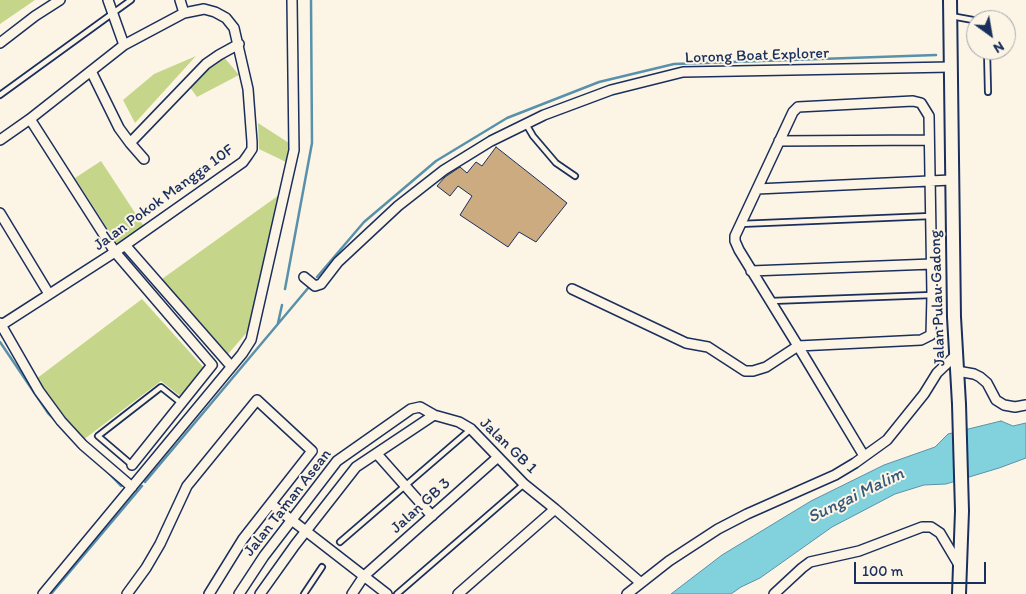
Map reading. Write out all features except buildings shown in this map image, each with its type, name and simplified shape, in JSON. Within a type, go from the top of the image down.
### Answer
[{"type":"main road","name":"Jalan Pulau Gadong","points":[[950,0],[951,180],[962,511],[958,594]]},
{"type":"street","points":[[0,44],[35,16],[60,0]]},
{"type":"street","points":[[108,0],[124,45]]},
{"type":"street","points":[[0,140],[30,119],[124,45],[184,13],[180,0]]},
{"type":"street","points":[[43,594],[242,354],[251,340],[294,150],[292,0]]},
{"type":"street","name":"Jalan Pokok Mangga 10F","points":[[0,324],[115,252],[243,162],[248,156],[252,148],[252,142],[248,89],[234,28],[226,18],[215,12],[204,9],[184,13]]},
{"type":"street","points":[[130,143],[206,64],[239,44]]},
{"type":"street","name":"Lorong Boat Explorer","points":[[304,277],[315,286],[321,284],[338,262],[398,206],[444,170],[491,141],[544,115],[611,90],[684,72],[951,67]]},
{"type":"street","points":[[91,71],[119,128],[144,159]]},
{"type":"street","points":[[572,289],[686,343],[708,347],[745,371],[754,371],[766,367],[798,346],[921,340],[931,335],[932,264],[929,116],[921,104],[913,101],[798,107],[792,112],[740,224],[735,241],[769,301],[798,346],[864,456]]},
{"type":"street","points":[[30,119],[115,252],[212,365],[132,464]]},
{"type":"street","points":[[779,141],[929,140]]},
{"type":"street","points":[[757,189],[951,180]]},
{"type":"street","points":[[0,213],[49,294]]},
{"type":"street","points":[[125,245],[231,366]]},
{"type":"street","points":[[751,270],[932,264]]},
{"type":"street","points":[[0,324],[39,391],[61,420],[83,445],[132,487]]},
{"type":"street","points":[[627,594],[669,561],[718,529],[747,514],[836,475],[887,440],[924,394],[937,373],[956,355]]},
{"type":"street","points":[[957,372],[974,374],[980,377],[987,383],[996,400],[1004,405],[1015,407],[1026,405]]},
{"type":"street","points":[[127,594],[146,568],[160,544],[187,486],[257,400],[312,450],[243,539],[209,594]]},
{"type":"street","name":"Jalan Taman Asean","points":[[239,594],[264,556],[337,461],[411,409],[420,407],[434,415],[356,467],[260,594]]},
{"type":"street","name":"Jalan GB 1","points":[[434,415],[459,422],[471,429],[524,484],[641,583]]},
{"type":"street","points":[[377,454],[432,516]]},
{"type":"street","name":"Jalan GB 3","points":[[352,594],[364,576],[498,457]]},
{"type":"street","points":[[271,504],[387,594]]},
{"type":"street","points":[[458,594],[555,509]]},
{"type":"street","points":[[774,594],[810,562],[859,551],[922,526],[931,527],[940,533],[960,565]]},
{"type":"lane","points":[[0,95],[131,0]]},
{"type":"lane","points":[[950,16],[966,19]]},
{"type":"lane","points":[[987,60],[988,92]]},
{"type":"lane","points":[[526,124],[556,163],[575,176]]},
{"type":"lane","points":[[740,224],[931,216]]},
{"type":"lane","points":[[769,301],[932,295]]},
{"type":"lane","points":[[132,464],[98,436],[162,387],[181,403]]},
{"type":"lane","points":[[340,542],[471,429]]},
{"type":"lane","points":[[397,594],[524,484]]},
{"type":"lane","points":[[304,594],[322,567]]},
{"type":"green space","points":[[0,0],[35,0],[0,24]]},
{"type":"green space","points":[[196,56],[135,123],[123,100],[154,74]]},
{"type":"green space","points":[[223,56],[239,75],[197,97],[189,86],[205,66]]},
{"type":"green space","points":[[258,123],[289,143],[286,162],[259,149]]},
{"type":"green space","points":[[101,161],[145,228],[118,245],[75,178]]},
{"type":"green space","points":[[279,195],[249,330],[228,354],[162,279]]},
{"type":"green space","points":[[142,299],[204,368],[180,396],[161,381],[83,440],[36,379]]},
{"type":"water","name":"Sungai Malim","points":[[1001,421],[1013,426],[1026,423],[1026,458],[946,484],[924,485],[895,494],[832,527],[760,578],[731,594],[671,594],[722,555],[811,501],[884,465],[935,447],[948,434]]},
{"type":"waterway","points":[[285,289],[312,143],[311,0]]},
{"type":"waterway","points":[[317,277],[364,222],[436,161],[507,118],[599,82],[674,64],[936,55]]},
{"type":"waterway","points":[[145,482],[309,287]]},
{"type":"waterway","points":[[278,323],[282,305]]},
{"type":"waterway","points":[[0,342],[48,413],[58,423]]},
{"type":"waterway","points":[[103,467],[121,486]]},
{"type":"waterway","points":[[51,594],[142,486]]}]
